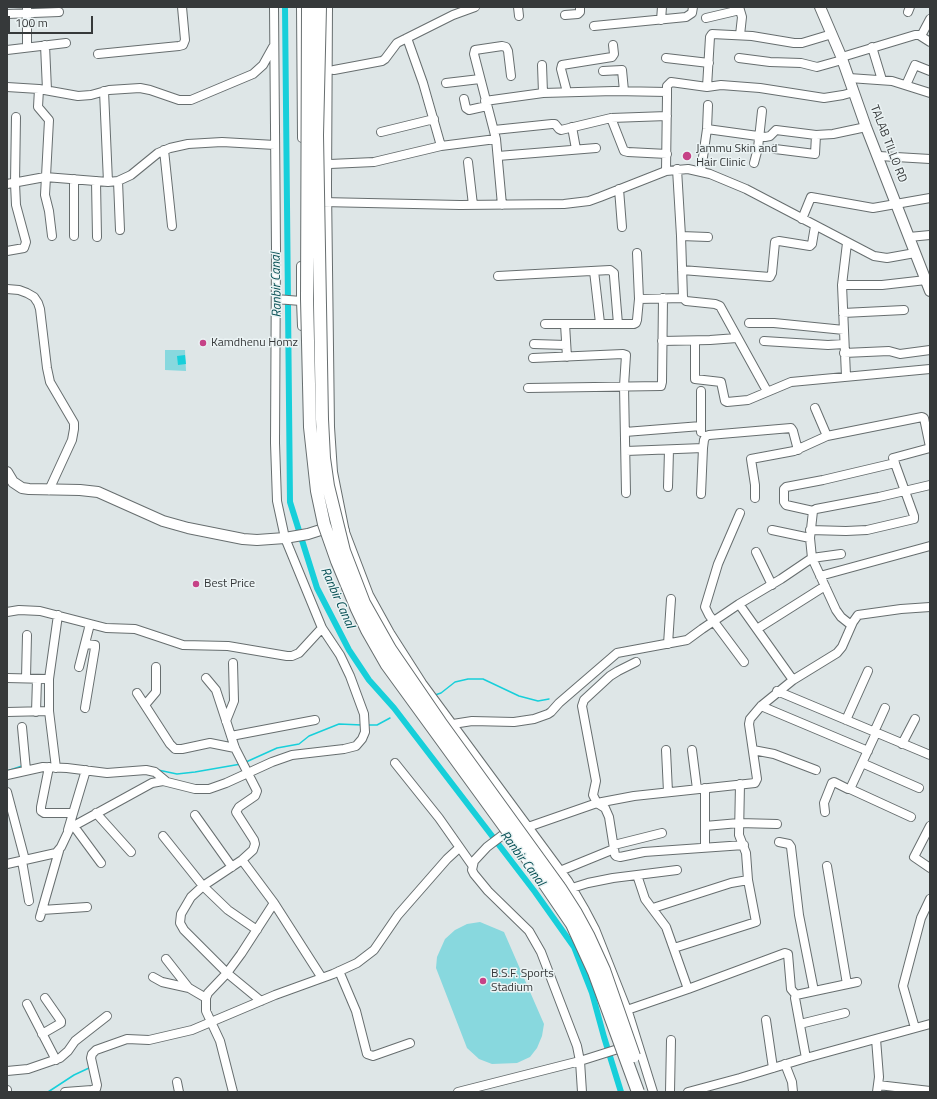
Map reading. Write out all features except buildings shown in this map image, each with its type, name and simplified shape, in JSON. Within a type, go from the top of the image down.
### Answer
[{"type":"highway","points":[[308,7],[307,298],[310,427],[315,477],[324,524],[337,561],[357,609],[387,665],[523,852],[572,924],[594,972],[638,1092]]},
{"type":"highway","points":[[320,7],[317,135],[322,419],[324,458],[328,486],[344,551],[364,603],[390,649],[440,722],[556,882],[588,935],[611,989],[646,1092]]},
{"type":"main road","name":"TALAB TILLO RD","points":[[820,7],[842,58],[866,127],[897,203],[930,291]]},
{"type":"main road","points":[[7,472],[13,482],[22,488],[98,492],[153,517],[188,528],[244,539],[257,540],[288,537],[308,534],[333,526],[338,526],[345,532]]},
{"type":"street","points":[[98,54],[183,45],[185,40],[182,7]]},
{"type":"street","points":[[70,828],[145,786],[156,782],[167,782],[196,789],[209,789],[248,771],[292,755],[350,748],[359,743],[365,732],[366,722],[364,714],[347,669],[340,655],[322,628],[288,537],[277,501],[275,472],[278,299],[276,249],[274,7]]},
{"type":"street","points":[[300,7],[302,202],[299,301],[304,419],[312,489],[321,530],[350,604],[379,658],[503,838],[554,902],[578,944],[633,1092]]},
{"type":"street","points":[[328,7],[327,202],[330,427],[333,472],[345,532],[369,595],[390,633],[422,683],[572,888],[595,929],[627,1010],[653,1092]]},
{"type":"street","points":[[334,70],[382,61],[397,43],[452,15],[475,7]]},
{"type":"street","points":[[518,7],[519,16]]},
{"type":"street","points":[[565,15],[578,14],[580,12],[580,7]]},
{"type":"street","points":[[661,20],[662,7]]},
{"type":"street","points":[[594,26],[688,16],[692,13],[693,7]]},
{"type":"street","points":[[706,18],[740,9],[742,20],[740,35]]},
{"type":"street","points":[[27,10],[27,47]]},
{"type":"street","points":[[7,14],[27,10],[59,12]]},
{"type":"street","points":[[920,36],[930,19]]},
{"type":"street","points":[[707,87],[710,37],[712,34],[752,36],[794,43],[832,34]]},
{"type":"street","points":[[739,58],[770,62],[801,63],[817,67],[872,47],[915,35],[920,36],[930,42]]},
{"type":"street","points":[[407,38],[423,83],[441,146]]},
{"type":"street","points":[[7,50],[66,43]]},
{"type":"street","points":[[45,45],[43,90],[38,107],[49,120],[45,195],[49,211],[52,236]]},
{"type":"street","points":[[567,92],[561,69],[562,65],[612,57],[614,54],[613,45]]},
{"type":"street","points":[[502,205],[496,139],[474,54],[475,50],[502,46],[506,47],[508,51],[511,76]]},
{"type":"street","points":[[7,87],[43,90],[78,96],[104,91],[140,88],[179,100],[191,100],[253,74],[263,65],[274,47]]},
{"type":"street","points":[[872,47],[882,80]]},
{"type":"street","points":[[666,58],[709,63]]},
{"type":"street","points":[[542,65],[543,93]]},
{"type":"street","points":[[906,85],[915,65],[930,71]]},
{"type":"street","points":[[602,71],[622,70],[624,91]]},
{"type":"street","points":[[849,78],[882,80],[906,85],[930,93]]},
{"type":"street","points":[[446,83],[480,79]]},
{"type":"street","points":[[666,171],[667,86],[671,82],[707,87],[721,85],[760,88],[828,98],[854,92]]},
{"type":"street","points":[[104,91],[108,182]]},
{"type":"street","points":[[464,99],[466,108],[469,110],[486,104],[543,93],[624,91],[667,92]]},
{"type":"street","points":[[701,171],[707,129],[708,105]]},
{"type":"street","points":[[754,163],[760,137],[762,111]]},
{"type":"street","points":[[494,130],[552,124],[555,124],[560,130],[611,118],[667,116]]},
{"type":"street","points":[[7,251],[24,248],[26,242],[11,184],[16,117]]},
{"type":"street","points":[[611,118],[624,151],[667,154]]},
{"type":"street","points":[[381,132],[434,119]]},
{"type":"street","points":[[572,127],[576,149]]},
{"type":"street","points":[[707,129],[768,137],[776,130],[816,135],[841,133],[866,127]]},
{"type":"street","points":[[775,149],[815,154],[816,135]]},
{"type":"street","points":[[330,164],[374,162],[441,146],[496,139]]},
{"type":"street","points":[[11,184],[46,177],[108,182],[118,181],[131,175],[158,153],[188,144],[216,143],[275,145]]},
{"type":"street","points":[[498,156],[596,148]]},
{"type":"street","points":[[164,150],[172,226]]},
{"type":"street","points":[[878,156],[930,159]]},
{"type":"street","points":[[468,162],[473,205]]},
{"type":"street","points":[[302,202],[473,205],[575,203],[588,201],[666,171],[677,169],[701,171],[746,189],[874,256],[894,257],[915,253]]},
{"type":"street","points":[[677,169],[683,298]]},
{"type":"street","points":[[74,179],[74,236]]},
{"type":"street","points":[[96,181],[97,237]]},
{"type":"street","points":[[118,181],[120,230]]},
{"type":"street","points":[[619,189],[622,226]]},
{"type":"street","points":[[802,219],[811,197],[873,208],[930,198]]},
{"type":"street","points":[[682,270],[770,277],[772,274],[775,242],[778,241],[810,246],[812,244],[815,226]]},
{"type":"street","points":[[909,238],[930,235]]},
{"type":"street","points":[[681,236],[708,237]]},
{"type":"street","points":[[846,376],[842,285],[847,243]]},
{"type":"street","points":[[545,324],[636,323],[639,299],[637,253]]},
{"type":"street","points":[[498,276],[610,270],[614,273],[618,324]]},
{"type":"street","points":[[594,271],[600,324]]},
{"type":"street","points":[[842,285],[882,285],[926,280]]},
{"type":"street","points":[[7,289],[19,290],[27,293],[34,297],[38,303],[50,382],[52,388],[74,424],[74,434],[72,440],[49,490]]},
{"type":"street","points":[[528,388],[658,386],[662,384],[663,298]]},
{"type":"street","points":[[639,299],[683,298],[686,301],[718,304],[767,391]]},
{"type":"street","points":[[278,299],[299,301]]},
{"type":"street","points":[[843,313],[904,310]]},
{"type":"street","points":[[749,323],[774,323],[844,330]]},
{"type":"street","points":[[566,324],[566,357]]},
{"type":"street","points":[[662,342],[737,338]]},
{"type":"street","points":[[695,341],[696,379],[721,382],[726,402],[744,401],[791,382],[930,369]]},
{"type":"street","points":[[764,341],[828,345],[844,344]]},
{"type":"street","points":[[534,344],[566,345]]},
{"type":"street","points":[[844,353],[889,351],[900,354],[930,350]]},
{"type":"street","points":[[533,358],[625,354],[624,386],[626,493]]},
{"type":"street","points":[[701,391],[701,426],[704,438],[701,494]]},
{"type":"street","points":[[815,408],[827,436]]},
{"type":"street","points":[[755,498],[755,485],[751,459],[798,450],[827,436],[922,417],[924,418],[930,448],[893,458],[914,516],[912,520],[867,530],[810,534],[772,530]]},
{"type":"street","points":[[625,432],[701,426]]},
{"type":"street","points":[[704,438],[709,435],[791,428],[798,450]]},
{"type":"street","points":[[626,452],[703,448]]},
{"type":"street","points":[[668,487],[669,450]]},
{"type":"street","points":[[895,463],[785,488],[783,492],[784,502],[786,505],[813,511],[816,509],[879,497],[930,485]]},
{"type":"street","points":[[813,511],[810,534],[812,558],[840,615],[847,622]]},
{"type":"street","points":[[740,512],[718,564],[706,602],[706,610],[744,662]]},
{"type":"street","points":[[820,576],[930,546]]},
{"type":"street","points":[[756,552],[772,585]]},
{"type":"street","points":[[453,724],[472,721],[514,722],[534,719],[548,714],[614,655],[621,652],[687,640],[739,604],[772,585],[812,558],[841,554]]},
{"type":"street","points":[[757,629],[825,586]]},
{"type":"street","points":[[668,644],[672,599]]},
{"type":"street","points":[[739,604],[790,676]]},
{"type":"street","points":[[528,827],[597,803],[634,796],[755,783],[757,781],[749,722],[753,714],[790,676],[837,653],[842,647],[847,622],[856,616],[900,608],[930,607]]},
{"type":"street","points":[[7,612],[29,610],[58,615],[106,628],[135,629],[184,645],[228,646],[287,656],[292,656],[299,652],[322,628]]},
{"type":"street","points":[[58,615],[50,679],[49,711],[54,766],[41,811],[44,813],[73,813]]},
{"type":"street","points":[[79,667],[90,624]]},
{"type":"street","points":[[26,678],[27,635]]},
{"type":"street","points":[[85,644],[95,645],[96,648],[85,708]]},
{"type":"street","points":[[636,662],[610,676],[582,703],[596,781],[593,795],[597,803],[604,808],[609,817],[615,855],[618,857],[644,852],[744,845]]},
{"type":"street","points":[[226,721],[234,701],[233,663]]},
{"type":"street","points":[[145,705],[156,692],[156,667]]},
{"type":"street","points":[[846,720],[868,671]]},
{"type":"street","points":[[7,678],[50,679]]},
{"type":"street","points":[[206,678],[216,690],[231,736],[257,790],[257,793],[239,807],[236,812],[255,844],[253,850],[242,860],[203,886],[188,900],[180,923],[184,930],[227,973],[261,1001]]},
{"type":"street","points":[[36,712],[37,679]]},
{"type":"street","points":[[777,691],[930,756]]},
{"type":"street","points":[[137,693],[170,744],[175,749],[210,743],[236,748]]},
{"type":"street","points":[[761,706],[868,751]]},
{"type":"street","points":[[850,789],[868,751],[885,708]]},
{"type":"street","points":[[7,712],[49,711]]},
{"type":"street","points":[[902,744],[915,719]]},
{"type":"street","points":[[231,736],[315,720]]},
{"type":"street","points":[[22,727],[25,767]]},
{"type":"street","points":[[666,750],[668,792]]},
{"type":"street","points":[[692,750],[701,789],[705,826],[705,847]]},
{"type":"street","points":[[753,750],[774,754],[816,770]]},
{"type":"street","points":[[395,763],[439,818],[472,865],[474,874],[488,891],[529,932],[536,942],[577,1046],[580,1061],[582,1092]]},
{"type":"street","points":[[862,763],[919,788]]},
{"type":"street","points":[[7,775],[25,767],[54,766],[114,773],[142,770],[151,771],[159,774],[167,782]]},
{"type":"street","points":[[86,770],[70,828],[59,851],[41,914],[87,907]]},
{"type":"street","points":[[825,812],[824,802],[833,782],[911,817]]},
{"type":"street","points":[[674,948],[756,922],[748,880],[746,853],[740,837],[740,784]]},
{"type":"street","points":[[7,792],[24,860],[29,901]]},
{"type":"street","points":[[96,813],[131,852]]},
{"type":"street","points":[[195,815],[232,867]]},
{"type":"street","points":[[705,826],[740,823],[777,824]]},
{"type":"street","points":[[930,826],[914,857],[930,868]]},
{"type":"street","points":[[70,828],[101,863]]},
{"type":"street","points":[[560,871],[614,847],[662,833]]},
{"type":"street","points":[[163,836],[203,886],[228,910],[257,930]]},
{"type":"street","points":[[472,865],[474,861],[503,838]]},
{"type":"street","points":[[779,842],[789,844],[791,847],[799,915],[814,991]]},
{"type":"street","points":[[65,1092],[96,1089],[92,1054],[96,1050],[121,1040],[149,1040],[188,1031],[357,963],[374,950],[398,915],[459,848]]},
{"type":"street","points":[[7,864],[53,854],[59,851]]},
{"type":"street","points":[[242,860],[274,903],[322,978]]},
{"type":"street","points":[[827,866],[847,984]]},
{"type":"street","points":[[572,888],[601,881],[677,870]]},
{"type":"street","points":[[637,876],[643,894],[666,927],[688,989]]},
{"type":"street","points":[[653,908],[731,883],[748,880]]},
{"type":"street","points":[[914,1028],[903,986],[921,918],[930,899]]},
{"type":"street","points":[[232,1092],[221,1044],[206,1011],[206,998],[208,993],[227,973],[274,903]]},
{"type":"street","points":[[627,1010],[786,953],[788,954],[791,989],[796,995],[806,1058]]},
{"type":"street","points":[[166,958],[189,988]]},
{"type":"street","points":[[339,971],[356,1011],[368,1054],[373,1056],[410,1043]]},
{"type":"street","points":[[153,977],[162,982],[189,988],[206,998]]},
{"type":"street","points":[[796,995],[857,982]]},
{"type":"street","points":[[42,1034],[61,1023],[45,998]]},
{"type":"street","points":[[27,1004],[56,1060]]},
{"type":"street","points":[[800,1024],[845,1013]]},
{"type":"street","points":[[7,1071],[28,1069],[56,1060],[65,1054],[74,1041],[107,1016]]},
{"type":"street","points":[[766,1020],[773,1068]]},
{"type":"street","points":[[688,1092],[930,1024]]},
{"type":"street","points":[[876,1039],[878,1089],[930,1091]]},
{"type":"street","points":[[670,1092],[671,1040]]},
{"type":"street","points":[[458,1092],[580,1061],[616,1049]]},
{"type":"street","points":[[785,1064],[792,1082],[793,1092]]},
{"type":"street","points":[[177,1082],[179,1092]]},
{"type":"shaded area","points":[[165,350],[185,350],[186,371],[165,370]]},
{"type":"shaded area","points":[[185,355],[186,364],[178,365],[177,356]]},
{"type":"shaded area","name":"B.S.F. Sports Stadium","points":[[480,922],[504,932],[544,1024],[542,1036],[537,1048],[530,1057],[517,1063],[492,1064],[479,1059],[467,1048],[436,968],[437,957],[445,939],[455,930],[467,924]]},
{"type":"waterway","name":"Ranbir Canal","points":[[285,7],[290,502],[317,588],[349,650],[369,680],[394,708],[535,892],[574,947],[592,993],[621,1092]]},
{"type":"waterway","points":[[435,695],[441,693],[455,682],[468,679],[483,679],[519,696],[538,701],[549,699]]},
{"type":"waterway","points":[[368,725],[377,725],[390,718]]},
{"type":"waterway","points":[[246,762],[277,748],[299,744],[309,736],[339,724],[362,725]]},
{"type":"waterway","points":[[158,770],[177,774],[241,764]]},
{"type":"waterway","points":[[7,771],[22,766]]},
{"type":"waterway","points":[[48,1092],[74,1075],[89,1068]]},
{"type":"place","name":"Jammu Skin and Hair Clinic","points":[[687,156]]},
{"type":"place","name":"Kamdhenu Homz","points":[[203,343]]},
{"type":"place","name":"Best Price","points":[[196,584]]},
{"type":"place","name":"B.S.F. Sports Stadium","points":[[483,981]]}]
